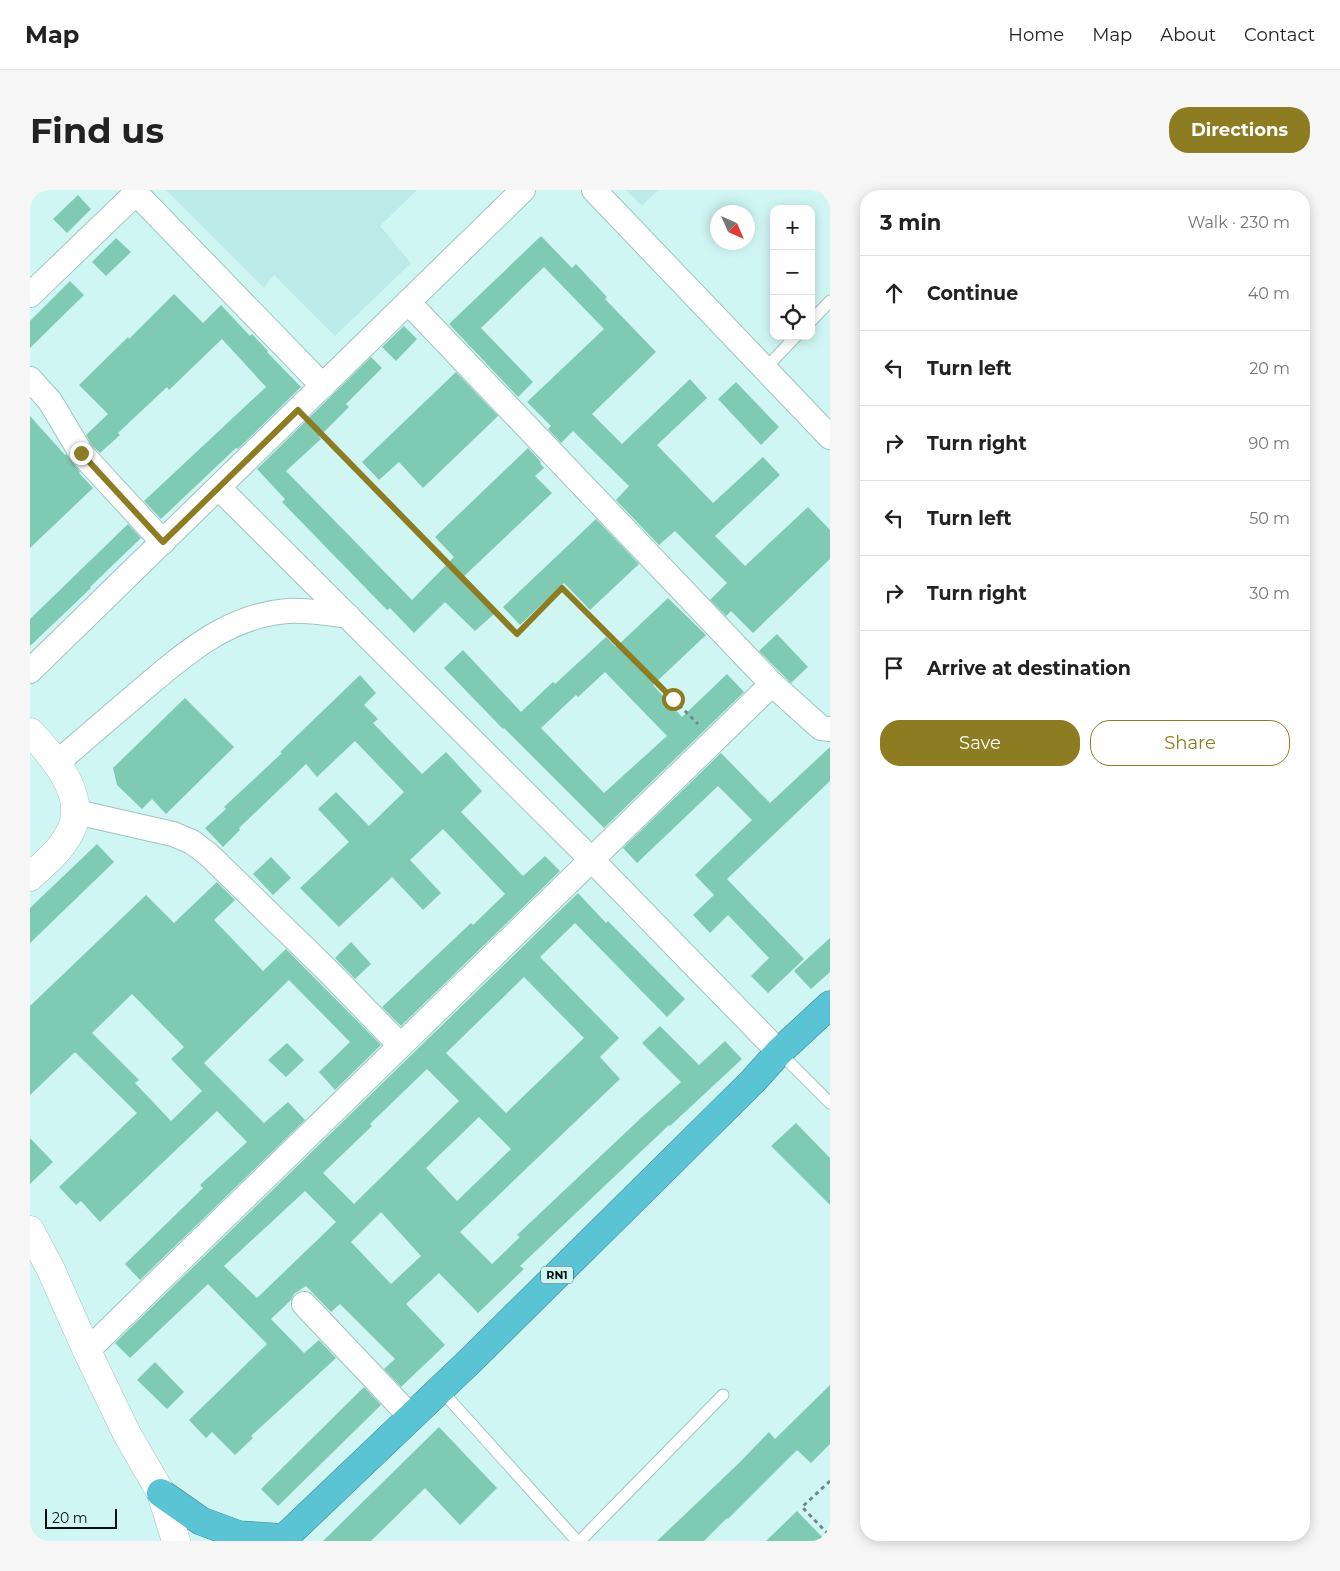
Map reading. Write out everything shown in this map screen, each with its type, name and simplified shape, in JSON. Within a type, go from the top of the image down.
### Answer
[{"type":"highway","name":"RN1","points":[[282,1539],[440,1389],[753,1081],[780,1052],[830,1005]]},
{"type":"highway","points":[[161,1493],[201,1521],[239,1535],[282,1539]]},
{"type":"street","points":[[30,671],[523,190]]},
{"type":"street","points":[[594,190],[830,437]]},
{"type":"street","points":[[30,295],[134,192],[323,386]]},
{"type":"street","points":[[408,302],[772,684],[821,728],[830,729]]},
{"type":"street","points":[[30,379],[50,401],[81,453],[163,542]]},
{"type":"street","points":[[219,488],[780,1052]]},
{"type":"street","points":[[57,763],[183,655],[215,634],[254,618],[286,611],[314,611],[348,616]]},
{"type":"street","points":[[87,1351],[772,684]]},
{"type":"street","points":[[30,732],[57,763],[71,787],[76,812],[70,833],[55,853],[30,877]]},
{"type":"street","points":[[76,812],[173,834],[192,842],[209,855],[329,972],[400,1045]]},
{"type":"street","points":[[30,1230],[51,1270],[127,1434],[161,1493],[176,1541]]},
{"type":"street","points":[[304,1304],[411,1417]]},
{"type":"lane","points":[[815,317],[830,301]]},
{"type":"lane","points":[[765,369],[792,340]]},
{"type":"lane","points":[[780,1052],[830,1103]]},
{"type":"lane","points":[[440,1389],[578,1541],[723,1395]]},
{"type":"path","points":[[298,410],[517,634],[562,588],[714,740]]},
{"type":"path","points":[[830,1480],[802,1508],[830,1536]]},
{"type":"shaded area","points":[[166,190],[417,190],[380,226],[411,263],[335,336],[274,275],[264,288]]},
{"type":"shaded area","points":[[626,190],[658,190],[642,206]]},
{"type":"building","points":[[78,195],[91,209],[67,233],[53,219]]},
{"type":"building","points":[[541,236],[572,268],[576,264],[607,297],[605,299],[656,352],[592,414],[622,444],[690,379],[707,398],[657,445],[713,503],[763,457],[780,475],[715,536],[745,566],[808,507],[830,530],[830,559],[753,633],[731,611],[726,616],[710,600],[727,583],[675,531],[659,545],[616,500],[629,486],[573,431],[561,443],[548,429],[551,426],[527,402],[604,329],[544,267],[481,328],[533,382],[518,397],[449,324]]},
{"type":"building","points":[[116,238],[131,252],[106,276],[92,262]]},
{"type":"building","points":[[70,281],[84,295],[30,348],[30,321]]},
{"type":"building","points":[[174,294],[203,323],[221,305],[250,336],[252,334],[301,387],[238,449],[236,448],[161,519],[144,501],[266,387],[222,339],[169,390],[167,387],[118,433],[120,435],[100,453],[92,445],[86,435],[108,414],[79,385]]},
{"type":"building","points":[[404,326],[417,339],[396,361],[382,347]]},
{"type":"building","points":[[371,357],[382,368],[346,404],[349,407],[319,437],[321,439],[286,471],[412,600],[454,557],[435,537],[528,448],[544,468],[535,476],[552,493],[460,580],[494,614],[475,631],[445,602],[414,633],[390,608],[387,610],[282,502],[285,499],[257,469]]},
{"type":"building","points":[[456,372],[498,416],[423,488],[399,462],[379,480],[362,462]]},
{"type":"building","points":[[736,382],[779,427],[761,445],[718,399]]},
{"type":"building","points":[[30,416],[66,454],[79,473],[93,488],[30,548]]},
{"type":"building","points":[[596,519],[639,564],[590,610],[564,583],[520,625],[503,607]]},
{"type":"building","points":[[128,524],[141,538],[30,646],[30,619]]},
{"type":"building","points":[[668,598],[706,635],[653,685],[682,717],[727,674],[744,692],[604,828],[444,668],[463,650],[521,712],[606,637],[616,647]],"holes":[[[605,672],[667,736],[604,793],[541,728],[576,695],[578,697]]]},
{"type":"building","points":[[777,634],[808,667],[791,683],[759,651]]},
{"type":"building","points":[[360,675],[376,693],[364,705],[378,719],[373,723],[422,774],[446,752],[482,791],[461,812],[523,876],[545,856],[560,871],[401,1026],[382,1007],[471,923],[473,925],[505,894],[443,829],[410,860],[441,893],[423,910],[392,877],[339,927],[300,888],[349,842],[318,809],[336,792],[369,826],[404,792],[355,741],[317,777],[306,764],[239,828],[240,830],[223,847],[205,828],[226,809],[224,807],[282,753],[280,752]]},
{"type":"building","points":[[185,698],[234,747],[166,814],[152,799],[142,809],[117,785],[113,768]]},
{"type":"building","points":[[830,747],[830,781],[727,879],[804,959],[768,993],[751,976],[769,958],[728,915],[710,933],[693,915],[714,895],[695,875],[752,820],[718,786],[637,863],[623,848],[721,753],[770,803]]},
{"type":"building","points":[[97,844],[114,862],[30,943],[30,908]]},
{"type":"building","points":[[271,857],[291,878],[273,895],[253,874]]},
{"type":"building","points":[[217,882],[235,900],[214,920],[263,971],[286,949],[381,1045],[335,1090],[319,1072],[350,1042],[289,980],[204,1063],[264,1123],[288,1102],[305,1120],[140,1280],[125,1264],[203,1188],[200,1185],[247,1142],[217,1111],[100,1222],[81,1201],[76,1205],[59,1187],[137,1113],[75,1052],[30,1095],[30,1006],[146,895],[174,923]],"holes":[[[132,994],[184,1047],[171,1059],[202,1091],[171,1121],[135,1083],[139,1080],[92,1033]]]},
{"type":"building","points":[[578,893],[606,923],[608,921],[685,999],[667,1017],[575,923],[540,957],[619,1038],[600,1057],[620,1079],[460,1232],[492,1264],[520,1237],[517,1235],[681,1082],[642,1043],[660,1026],[699,1065],[725,1041],[742,1059],[669,1125],[520,1266],[524,1269],[478,1313],[439,1273],[406,1304],[445,1345],[401,1387],[384,1369],[395,1359],[340,1304],[331,1312],[306,1286],[294,1294],[291,1300],[271,1319],[304,1353],[319,1340],[336,1358],[251,1436],[253,1438],[235,1455],[212,1432],[206,1438],[189,1420],[267,1344],[208,1284],[130,1358],[115,1343]],"holes":[[[524,977],[584,1038],[506,1113],[446,1053]],[[427,1069],[459,1101],[354,1204],[323,1173],[372,1126],[370,1124]],[[479,1117],[511,1149],[457,1201],[426,1168]],[[305,1191],[336,1222],[257,1298],[224,1266]],[[381,1212],[421,1256],[391,1284],[351,1242]]]},
{"type":"building","points":[[830,938],[830,972],[811,989],[794,971]]},
{"type":"building","points":[[351,942],[371,964],[355,979],[335,958]]},
{"type":"building","points":[[287,1043],[304,1060],[286,1077],[268,1060]]},
{"type":"building","points":[[796,1123],[830,1158],[830,1205],[771,1146]]},
{"type":"building","points":[[30,1138],[53,1162],[30,1184]]},
{"type":"building","points":[[155,1362],[184,1392],[167,1409],[137,1380]]},
{"type":"building","points":[[830,1385],[830,1444],[811,1463],[797,1450],[704,1541],[657,1541],[769,1432],[775,1439]]},
{"type":"building","points":[[364,1387],[381,1405],[278,1506],[261,1489]]},
{"type":"building","points":[[439,1427],[497,1488],[460,1525],[425,1488],[371,1541],[323,1541]]},
{"type":"building","points":[[797,1511],[826,1541],[766,1541]]},
{"type":"route","points":[[81,453],[163,542],[298,410],[517,634],[562,588],[673,699]]}]
